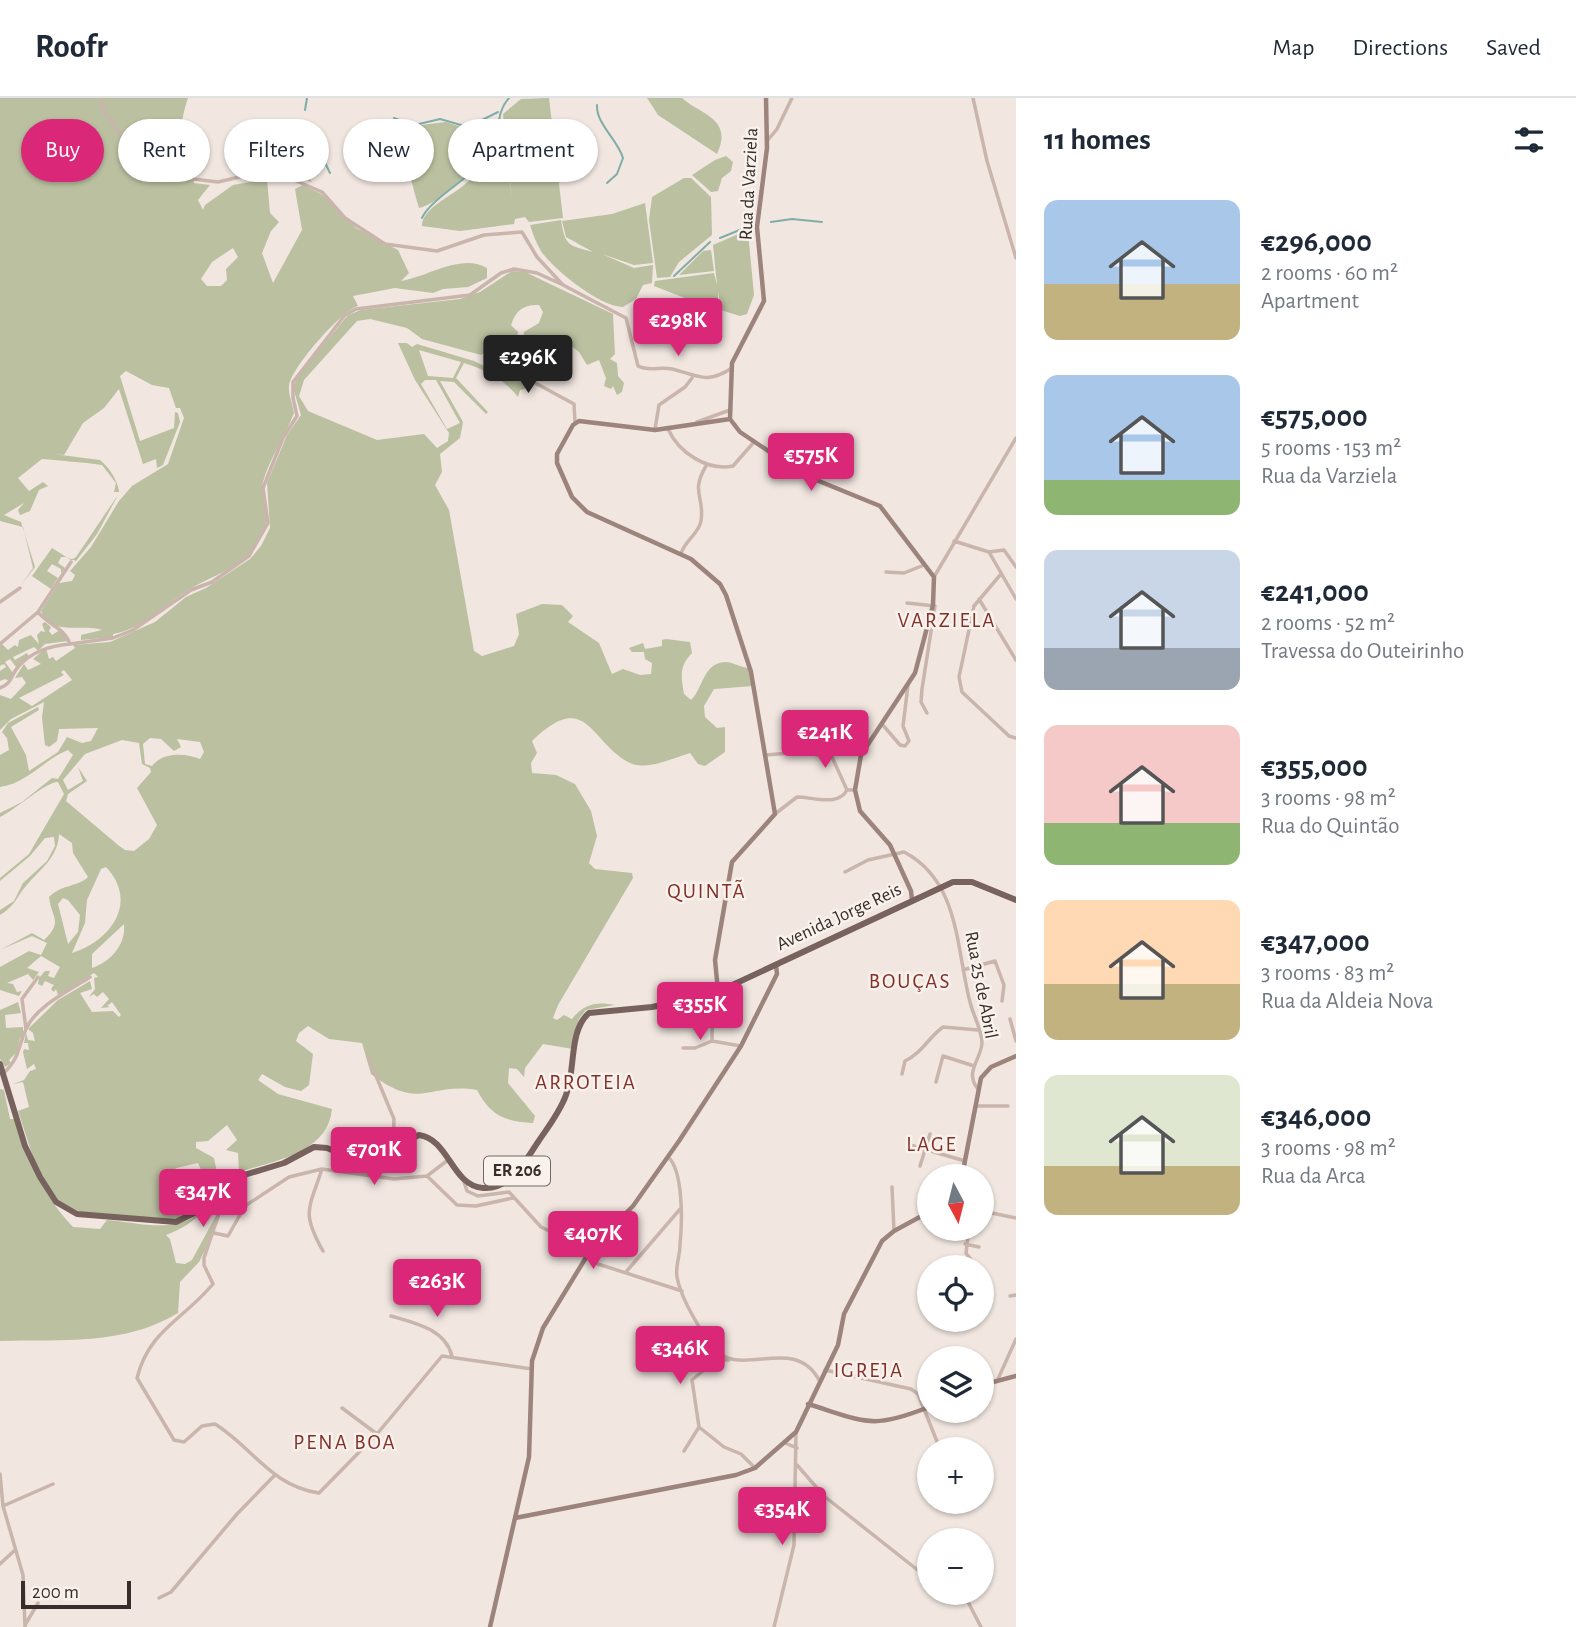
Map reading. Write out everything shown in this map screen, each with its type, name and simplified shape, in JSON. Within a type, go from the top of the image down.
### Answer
[{"type":"main road","points":[[942,886],[956,881],[969,881],[1016,900]]},
{"type":"main road","name":"Avenida Jorge Reis","points":[[463,1178],[472,1185],[487,1188],[502,1184],[515,1174],[566,1097],[580,1025],[587,1015],[602,1010],[652,1007],[716,993],[942,886]]},
{"type":"main road","name":"ER 206","points":[[0,1064],[27,1151],[52,1199],[77,1214],[169,1222],[183,1220],[197,1212],[222,1185],[235,1177],[284,1163],[316,1147],[360,1162],[413,1136],[424,1136],[463,1178]]},
{"type":"street","points":[[101,98],[105,113],[122,136],[182,179],[218,182],[261,172],[287,177],[322,192],[345,218],[374,238],[385,244],[418,251],[437,251],[496,232],[522,232],[537,257],[563,285]]},
{"type":"street","name":"Rua da Varziela","points":[[730,419],[732,368],[764,301],[757,227],[767,141],[766,98]]},
{"type":"street","points":[[767,141],[777,129],[792,98]]},
{"type":"street","points":[[974,98],[987,161],[1016,258]]},
{"type":"street","points":[[0,688],[11,682],[19,665],[45,647],[113,638],[133,630],[191,590],[221,575],[257,548],[268,523],[263,488],[283,438],[298,416],[293,382],[345,315],[356,309],[470,295],[501,273],[514,269],[537,274],[563,285],[626,318],[638,366],[651,370],[670,368],[692,377],[721,375],[732,368]]},
{"type":"street","points":[[519,352],[526,378],[574,404],[575,422],[557,454],[557,463],[572,497],[587,512],[681,554],[716,580],[726,595],[751,671],[775,814]]},
{"type":"street","points":[[655,430],[659,405],[685,387],[692,377]]},
{"type":"street","points":[[694,425],[730,410]]},
{"type":"street","points":[[575,422],[655,430],[730,419],[734,427],[814,481],[880,506],[934,577]]},
{"type":"street","points":[[668,429],[681,446],[706,466],[733,466],[754,441]]},
{"type":"street","points":[[927,713],[921,702],[934,577],[1016,438]]},
{"type":"street","points":[[681,554],[683,544],[699,526],[701,519],[696,485],[706,466]]},
{"type":"street","points":[[954,541],[989,552],[1004,550],[1016,566]]},
{"type":"street","points":[[989,552],[1016,599]]},
{"type":"street","points":[[0,644],[38,612],[71,562]]},
{"type":"street","points":[[886,572],[904,573],[926,564]]},
{"type":"street","points":[[1001,574],[974,606],[960,684],[962,692],[1009,736],[1016,738]]},
{"type":"street","points":[[0,602],[20,588]]},
{"type":"street","points":[[979,598],[1016,659]]},
{"type":"street","points":[[907,603],[933,605]]},
{"type":"street","points":[[915,898],[890,845],[860,811],[855,790],[861,755],[915,673],[933,605]]},
{"type":"street","points":[[38,612],[50,625],[63,630],[70,644]]},
{"type":"street","points":[[882,724],[900,745],[905,746],[909,741],[902,726],[908,685]]},
{"type":"street","points":[[800,735],[804,743],[801,752]]},
{"type":"street","points":[[765,755],[801,752],[832,757],[847,790]]},
{"type":"street","points":[[712,1041],[716,993],[715,960],[732,862],[775,814],[797,797],[827,801],[840,798],[847,790],[855,790]]},
{"type":"street","points":[[845,872],[868,860],[894,853],[907,853],[942,886]]},
{"type":"street","name":"Rua 25 de Abril","points":[[942,886],[954,919],[963,970],[982,1043],[972,1073],[978,1088]]},
{"type":"street","points":[[963,970],[995,961],[1004,985],[1002,1000]]},
{"type":"street","points":[[490,1626],[529,1452],[534,1349],[549,1315],[589,1253],[633,1206],[741,1046],[776,974],[776,965]]},
{"type":"street","points":[[3,1078],[21,1050],[26,1029],[22,999],[38,976]]},
{"type":"street","points":[[26,1029],[57,998],[90,977]]},
{"type":"street","points":[[1010,1019],[1016,1041]]},
{"type":"street","points":[[902,1074],[905,1061],[922,1052],[943,1027],[978,1030]]},
{"type":"street","points":[[683,1048],[695,1048],[712,1041],[741,1046]]},
{"type":"street","points":[[936,1082],[943,1056],[974,1066]]},
{"type":"street","points":[[965,1164],[978,1088],[991,1066],[1016,1056]]},
{"type":"street","points":[[369,1059],[394,1119],[393,1146]]},
{"type":"street","points":[[976,1106],[1008,1106]]},
{"type":"street","points":[[920,1164],[930,1134]]},
{"type":"street","points":[[910,1145],[966,1161]]},
{"type":"street","points":[[668,1157],[676,1171],[681,1208],[676,1271],[682,1291],[718,1359]]},
{"type":"street","points":[[214,1233],[228,1236],[245,1206],[278,1182],[322,1169],[394,1179],[427,1176],[449,1160]]},
{"type":"street","points":[[322,1169],[315,1195],[307,1211],[309,1225],[323,1251]]},
{"type":"street","points":[[427,1176],[457,1205],[476,1206],[514,1198]]},
{"type":"street","points":[[235,1177],[224,1199],[204,1258],[204,1265],[213,1284],[193,1307],[158,1334],[143,1354],[137,1378],[174,1440],[184,1442],[202,1426],[215,1424],[231,1434],[274,1476],[319,1493],[377,1434],[437,1359],[452,1356],[532,1369]]},
{"type":"street","points":[[463,1178],[465,1189],[471,1194],[509,1192],[541,1227],[589,1253],[598,1264],[682,1291]]},
{"type":"street","points":[[892,1187],[894,1231]]},
{"type":"street","points":[[626,1272],[681,1208]]},
{"type":"street","points":[[994,1213],[1016,1218]]},
{"type":"street","points":[[515,1518],[736,1475],[755,1468],[796,1433],[838,1345],[844,1314],[883,1241],[894,1231],[917,1219]]},
{"type":"street","points":[[966,1241],[968,1255]]},
{"type":"street","points":[[965,1244],[979,1247]]},
{"type":"street","points":[[1010,1296],[1016,1295]]},
{"type":"street","points":[[391,1316],[425,1326],[438,1335],[452,1356]]},
{"type":"street","points":[[998,1379],[1016,1339]]},
{"type":"street","points":[[710,1343],[732,1360]]},
{"type":"street","points":[[684,1451],[699,1427],[692,1380],[718,1359],[792,1358],[812,1367],[819,1380]]},
{"type":"street","points":[[825,1370],[911,1389],[917,1393]]},
{"type":"street","points":[[994,1380],[1016,1376]]},
{"type":"street","points":[[808,1404],[875,1423],[917,1411]]},
{"type":"street","points":[[342,1408],[377,1434]]},
{"type":"street","points":[[699,1427],[724,1447],[741,1454],[755,1468]]},
{"type":"street","points":[[774,1627],[793,1551],[796,1433]]},
{"type":"street","points":[[785,1443],[797,1448]]},
{"type":"street","points":[[797,1465],[824,1496],[917,1570]]},
{"type":"street","points":[[0,1474],[3,1506],[24,1583],[25,1626]]},
{"type":"street","points":[[159,1598],[172,1592],[237,1514],[274,1476]]},
{"type":"street","points":[[3,1506],[53,1484]]},
{"type":"street","points":[[0,1564],[15,1550]]},
{"type":"street","points":[[25,1626],[38,1603]]},
{"type":"street","points":[[969,1605],[981,1627]]},
{"type":"green space","points":[[0,98],[188,98],[183,119],[118,119],[118,182],[194,182],[210,185],[198,200],[203,210],[205,205],[233,185],[267,182],[270,213],[279,222],[271,231],[262,253],[273,283],[302,230],[295,189],[303,185],[321,194],[356,228],[398,250],[409,273],[401,281],[455,264],[477,264],[487,268],[487,278],[468,287],[443,289],[433,293],[395,288],[353,296],[358,306],[329,329],[307,354],[292,378],[289,389],[294,413],[263,482],[267,518],[264,530],[254,547],[240,562],[190,589],[132,628],[113,634],[113,637],[81,640],[81,635],[102,630],[59,627],[46,619],[41,611],[59,583],[72,581],[75,575],[70,571],[91,547],[119,501],[132,486],[168,464],[184,418],[180,408],[176,408],[169,388],[152,385],[126,371],[120,376],[140,441],[174,428],[175,412],[178,413],[180,422],[163,465],[157,468],[156,459],[143,464],[119,389],[104,408],[83,423],[64,455],[53,454],[100,460],[112,474],[117,483],[119,492],[114,492],[116,483],[102,465],[42,459],[18,478],[29,491],[43,482],[48,486],[39,490],[30,511],[20,515],[18,510],[24,503],[4,515],[21,522],[23,527],[0,521]],"holes":[[[233,248],[238,257],[226,269],[227,280],[221,286],[207,286],[201,279],[212,262]]]},
{"type":"green space","points":[[549,98],[551,119],[504,119],[503,114],[521,99]]},
{"type":"green space","points":[[647,98],[682,98],[712,118],[721,132],[717,154],[658,115]]},
{"type":"green space","points":[[446,122],[448,182],[458,182],[438,199],[419,208],[412,182],[434,182],[434,123]]},
{"type":"green space","points":[[726,156],[733,162],[731,171],[722,178],[718,191],[711,192],[692,175]]},
{"type":"green space","points":[[684,178],[691,178],[711,197],[712,235],[679,262],[670,277],[657,278],[649,220],[652,197]]},
{"type":"green space","points":[[467,182],[510,182],[512,198],[510,182],[559,182],[563,218],[529,222],[525,217],[515,219],[514,224],[460,231],[422,226],[432,208]]},
{"type":"green space","points":[[645,203],[653,263],[634,265],[602,254],[634,268],[653,265],[652,283],[643,285],[636,299],[623,307],[602,301],[566,277],[541,251],[530,225],[561,220],[564,235],[569,243],[593,252],[566,237],[562,221],[612,214]]},
{"type":"green space","points":[[748,232],[754,295],[747,314],[740,316],[721,310],[718,292],[718,304],[700,304],[654,286],[655,281],[714,273],[717,285],[713,245]]},
{"type":"green space","points":[[711,250],[714,271],[679,275],[703,251]]},
{"type":"green space","points":[[512,271],[525,272],[613,314],[615,354],[610,359],[617,363],[618,376],[624,383],[622,392],[617,395],[613,386],[611,389],[604,386],[606,378],[599,360],[587,365],[579,352],[570,345],[571,338],[558,349],[542,370],[537,366],[563,340],[560,337],[547,351],[543,342],[525,351],[521,350],[524,332],[539,323],[543,312],[539,305],[534,305],[521,309],[511,325],[518,332],[516,352],[520,367],[510,359],[515,351],[506,343],[503,346],[499,344],[502,340],[497,336],[491,344],[499,350],[491,349],[481,355],[422,339],[407,328],[370,319],[357,321],[304,380],[299,396],[308,411],[377,440],[424,434],[437,448],[448,441],[449,433],[415,380],[398,343],[407,343],[412,347],[417,344],[474,361],[512,380],[524,381],[525,389],[520,390],[518,397],[494,376],[464,363],[456,378],[488,412],[486,414],[454,382],[440,381],[463,422],[460,438],[440,454],[442,472],[435,485],[449,510],[474,651],[482,656],[514,646],[519,634],[516,614],[542,604],[562,605],[573,616],[568,622],[599,643],[612,674],[623,669],[640,675],[651,674],[652,663],[645,659],[644,652],[632,652],[629,648],[643,643],[645,649],[662,646],[662,640],[666,639],[690,642],[692,653],[685,662],[682,677],[684,694],[691,700],[708,672],[718,663],[728,662],[748,668],[753,686],[714,689],[704,706],[705,717],[717,728],[725,727],[725,752],[705,766],[698,764],[690,753],[659,763],[635,765],[615,753],[586,724],[576,719],[564,719],[550,726],[532,741],[537,753],[531,763],[532,773],[556,775],[575,784],[591,811],[597,836],[589,863],[595,869],[632,873],[633,878],[558,1005],[553,1018],[557,1020],[564,1015],[572,1019],[581,1010],[596,1004],[615,1005],[586,1010],[579,1019],[573,1049],[543,1044],[525,1068],[524,1077],[517,1069],[509,1068],[508,1083],[535,1116],[533,1123],[499,1116],[487,1106],[477,1090],[447,1089],[414,1094],[388,1085],[371,1074],[362,1043],[329,1039],[308,1026],[299,1033],[296,1041],[313,1054],[309,1085],[301,1091],[285,1087],[262,1074],[258,1080],[278,1094],[332,1109],[321,1136],[297,1153],[239,1172],[238,1153],[226,1150],[237,1140],[227,1125],[208,1141],[196,1142],[196,1148],[214,1158],[218,1177],[215,1179],[201,1170],[198,1163],[176,1168],[170,1177],[174,1191],[183,1200],[192,1199],[203,1187],[208,1187],[211,1191],[189,1215],[174,1220],[84,1214],[55,1199],[35,1163],[18,1111],[29,1107],[23,1082],[13,1084],[24,1080],[30,1071],[36,1069],[34,1064],[27,1069],[23,1052],[24,1049],[29,1050],[28,1043],[24,1043],[26,1033],[28,1040],[35,1041],[33,1033],[28,1029],[58,1000],[90,981],[92,989],[80,993],[92,1012],[113,1011],[119,1017],[121,1015],[112,1002],[107,1006],[110,1007],[101,1008],[109,999],[103,992],[97,997],[94,994],[89,997],[95,989],[94,978],[98,977],[94,973],[58,995],[56,989],[54,992],[51,989],[54,985],[45,981],[42,986],[38,984],[45,971],[50,971],[48,976],[54,978],[60,967],[41,956],[27,968],[39,972],[33,980],[28,974],[7,983],[13,984],[17,992],[22,991],[19,996],[0,990],[0,967],[29,951],[41,955],[47,943],[32,936],[0,950],[32,933],[44,940],[55,924],[49,897],[88,877],[73,853],[72,843],[59,834],[55,850],[47,863],[12,905],[0,915],[0,910],[14,901],[23,883],[47,861],[55,846],[54,837],[45,838],[30,856],[0,881],[0,878],[29,854],[64,794],[58,782],[53,783],[0,817],[0,813],[22,802],[52,778],[58,779],[73,755],[68,750],[19,781],[0,787],[0,755],[9,750],[7,738],[2,732],[8,723],[38,707],[39,710],[11,727],[26,755],[29,771],[58,752],[67,737],[82,743],[91,741],[98,728],[59,729],[57,741],[49,747],[45,745],[42,718],[44,702],[11,719],[0,730],[0,695],[11,699],[26,683],[22,677],[15,678],[24,664],[28,670],[41,664],[33,659],[46,648],[49,659],[53,657],[56,661],[75,648],[73,645],[110,642],[155,622],[186,597],[206,588],[250,559],[261,546],[270,528],[267,483],[287,435],[301,415],[293,387],[298,376],[348,315],[361,310],[460,299],[480,292]],"holes":[[[419,350],[461,362],[453,378],[428,376]],[[425,380],[436,380],[460,423],[447,429],[421,384]],[[64,670],[72,680],[32,706],[19,698],[64,675],[61,672]],[[150,738],[161,739],[174,751],[181,747],[177,739],[200,742],[204,752],[200,759],[174,755],[162,758],[152,766],[145,764],[143,744]],[[122,740],[139,743],[142,764],[150,768],[151,772],[137,788],[157,825],[149,839],[134,851],[125,850],[66,801],[68,794],[87,781],[78,767],[83,781],[68,790],[63,780],[85,754]],[[106,867],[116,880],[120,894],[116,919],[109,930],[98,939],[72,953],[85,923],[87,900],[101,869]],[[63,898],[68,900],[80,915],[78,932],[68,944],[58,904]],[[124,924],[123,938],[116,951],[106,961],[92,968],[92,954]]]},
{"type":"green space","points":[[118,495],[97,534],[76,561],[72,559]]},
{"type":"green space","points":[[25,534],[35,567],[21,585],[33,568]]},
{"type":"green space","points":[[52,548],[67,557],[61,557],[58,563],[65,568],[61,573],[61,569],[52,564],[47,571],[58,578],[51,589],[32,576]]},
{"type":"green space","points":[[45,622],[51,627],[49,631],[52,635],[60,630],[68,641],[45,644],[38,651],[34,647],[13,657],[15,660],[27,653],[29,657],[16,667],[10,659],[5,662],[13,673],[10,681],[0,681],[0,671],[6,667],[4,664],[0,666],[0,646],[2,644],[8,650],[15,645],[18,647],[19,640],[31,635],[39,644],[37,635],[41,631],[45,632],[42,624]]},
{"type":"green space","points":[[18,1002],[21,1013],[5,1015],[6,1028],[23,1027],[23,1036],[20,1038],[17,1052],[9,1060],[11,1063],[5,1067],[0,1059],[0,1010]]},
{"type":"green space","points":[[0,1089],[4,1090],[10,1119],[15,1119],[38,1176],[53,1203],[73,1227],[100,1229],[107,1220],[152,1225],[175,1224],[195,1216],[215,1194],[223,1190],[191,1222],[166,1235],[170,1239],[176,1263],[185,1264],[192,1260],[219,1210],[199,1262],[180,1282],[178,1313],[157,1324],[114,1336],[0,1341]]},
{"type":"waterway","points":[[305,110],[307,98]]},
{"type":"waterway","points":[[422,218],[435,202],[490,153],[496,139],[501,111],[509,98]]},
{"type":"waterway","points":[[597,105],[600,119],[623,158],[617,174],[607,183]]},
{"type":"waterway","points":[[434,120],[440,119],[468,127],[498,112]]},
{"type":"waterway","points":[[771,222],[792,219],[822,222]]},
{"type":"waterway","points":[[720,238],[747,227]]},
{"type":"waterway","points":[[674,276],[710,242]]},
{"type":"district","name":"VARZIELA","points":[[947,620]]},
{"type":"district","name":"QUINTÃ","points":[[707,891]]},
{"type":"district","name":"BOUÇAS","points":[[910,981]]},
{"type":"district","name":"ARROTEIA","points":[[586,1082]]},
{"type":"district","name":"LAGE","points":[[932,1144]]},
{"type":"district","name":"IGREJA","points":[[869,1370]]},
{"type":"district","name":"PENA BOA","points":[[345,1442]]}]
